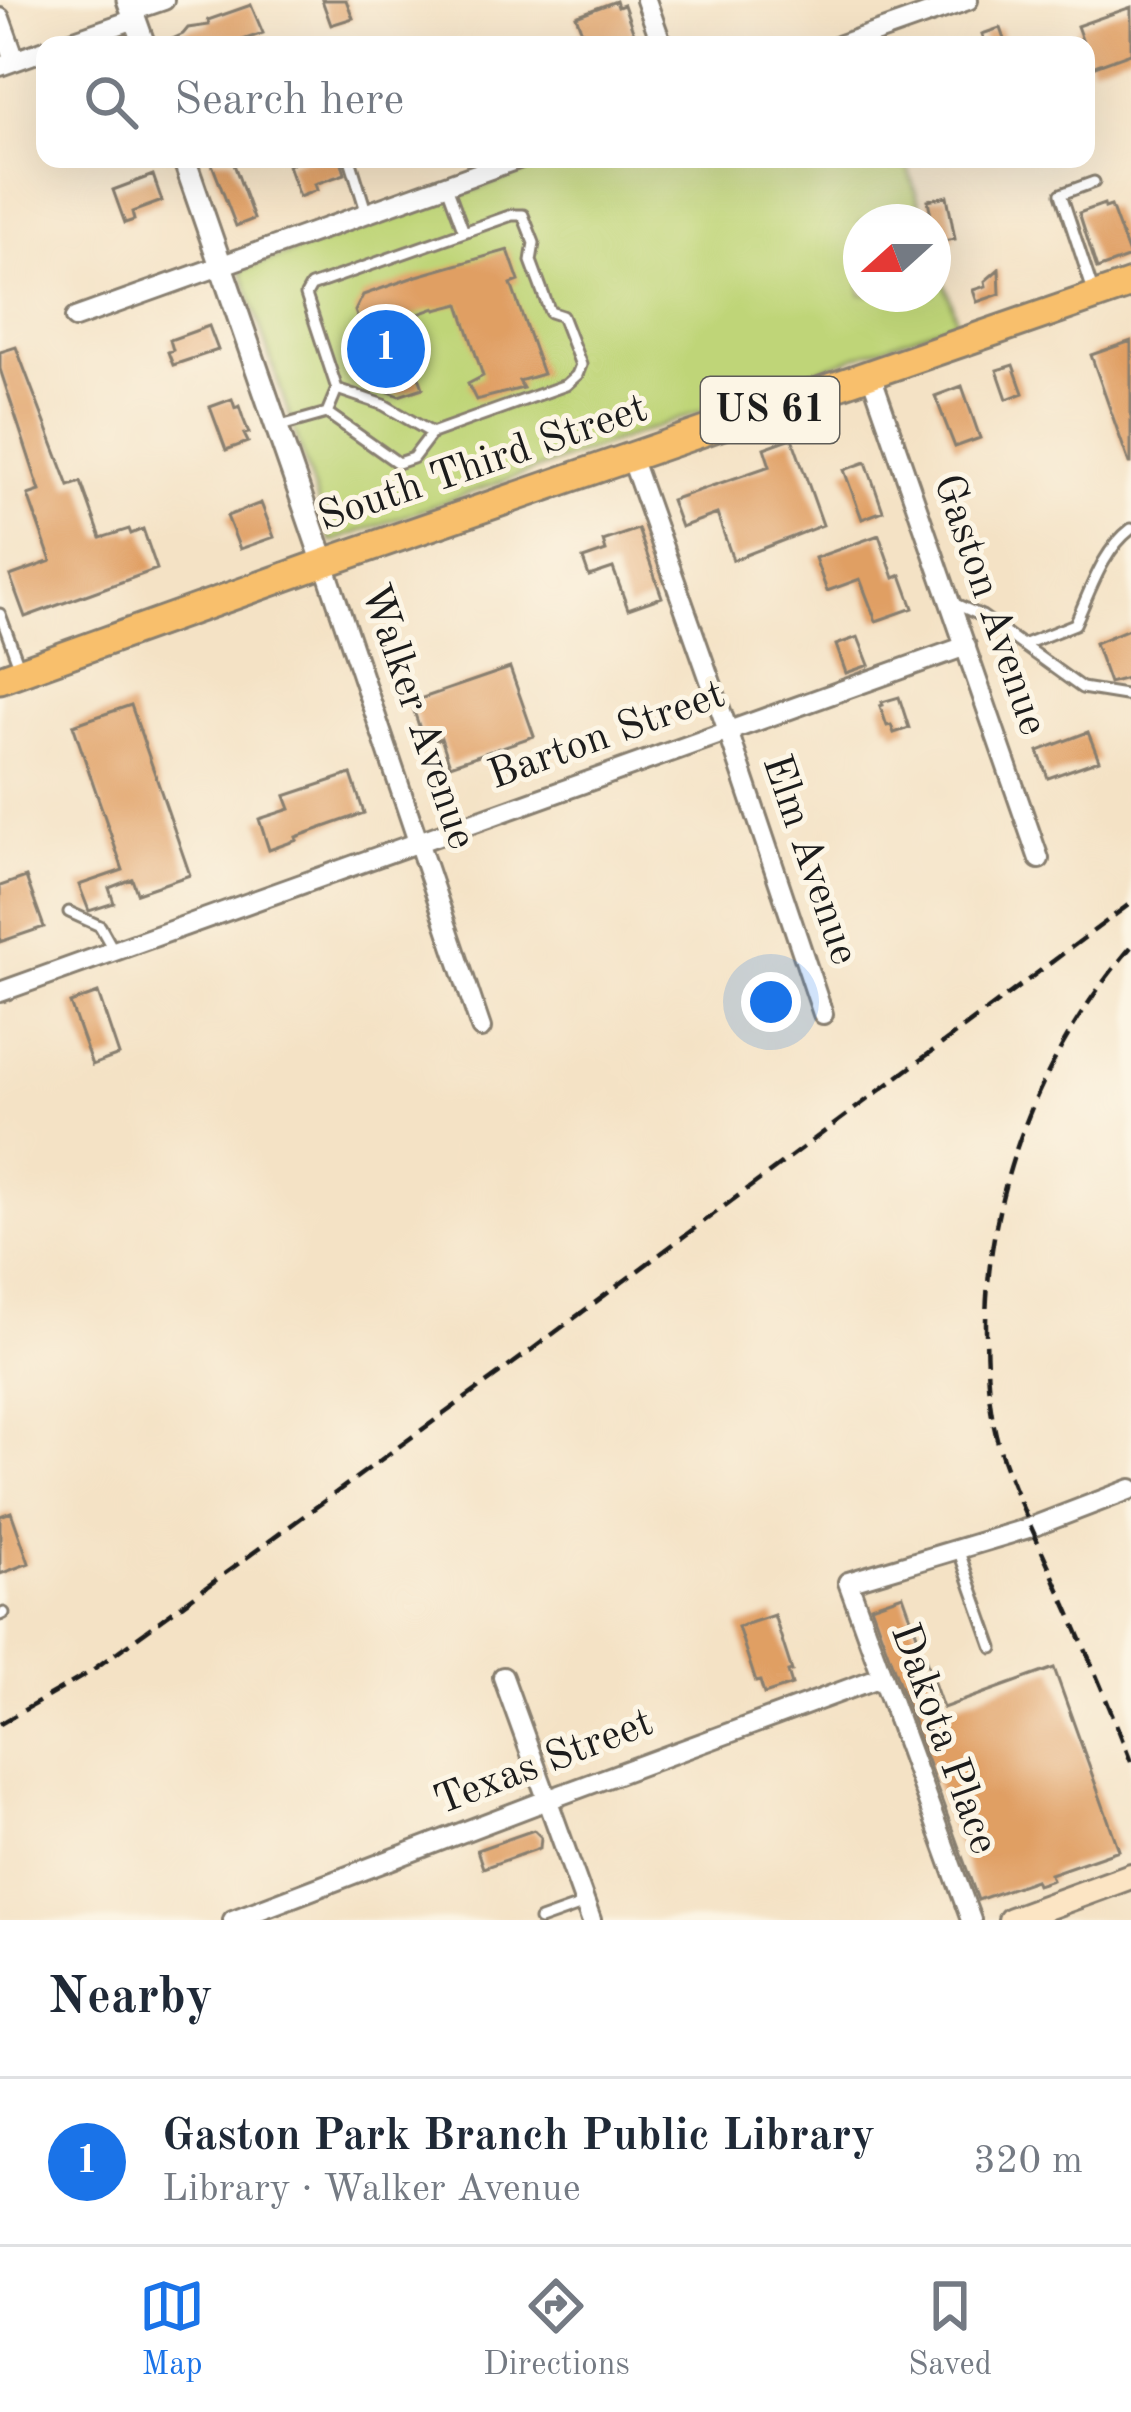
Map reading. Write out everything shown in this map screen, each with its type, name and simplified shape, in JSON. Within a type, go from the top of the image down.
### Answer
[{"type":"main road","name":"South Third Street","points":[[10,675],[1131,284]]},
{"type":"main road","points":[[1011,1920],[1131,1876]]},
{"type":"street","points":[[79,36],[164,0]]},
{"type":"street","points":[[646,0],[659,36]]},
{"type":"street","points":[[858,36],[913,9],[968,0]]},
{"type":"street","points":[[0,18],[8,63]]},
{"type":"street","name":"Walker Avenue","points":[[187,168],[482,1028]]},
{"type":"street","points":[[75,318],[493,168]]},
{"type":"street","name":"Gaston Avenue","points":[[871,375],[1039,859]]},
{"type":"street","name":"Elm Avenue","points":[[631,457],[823,1014]]},
{"type":"street","name":"Barton Street","points":[[0,992],[967,646]]},
{"type":"street","points":[[958,1549],[1131,1489]]},
{"type":"street","name":"Dakota Place","points":[[958,1549],[848,1582],[971,1920]]},
{"type":"street","name":"Texas Street","points":[[232,1920],[881,1677]]},
{"type":"street","points":[[503,1678],[588,1912]]},
{"type":"lane","points":[[353,168],[367,214]]},
{"type":"lane","points":[[1094,182],[1061,194],[1095,296]]},
{"type":"lane","points":[[447,185],[464,232]]},
{"type":"lane","points":[[523,215],[534,243],[531,261],[550,312],[562,316],[580,365],[577,376],[566,385],[431,433],[413,458],[398,463],[327,413],[337,389],[306,295],[311,286],[523,215]]},
{"type":"lane","points":[[337,389],[384,405],[431,433]]},
{"type":"lane","points":[[277,428],[327,413]]},
{"type":"lane","points":[[1024,644],[1075,624],[1103,564],[1119,538],[1131,529]]},
{"type":"lane","points":[[951,602],[982,616],[1082,688],[1131,696]]},
{"type":"lane","points":[[0,614],[10,675]]},
{"type":"lane","points":[[69,913],[100,926],[114,951]]},
{"type":"lane","points":[[958,1549],[993,1648]]},
{"type":"lane","points":[[540,1920],[588,1912]]},
{"type":"green space","points":[[537,168],[908,168],[919,204],[843,204],[843,312],[951,312],[951,302],[957,321],[331,542],[241,270]]},
{"type":"building","points":[[322,0],[346,0],[353,18],[331,25]]},
{"type":"building","points":[[616,1],[618,7],[624,5],[635,36],[584,36],[576,16]]},
{"type":"building","points":[[251,5],[263,33],[179,36],[188,28],[209,25],[208,20]]},
{"type":"building","points":[[1131,7],[1131,53],[1095,66],[1095,36],[1081,36],[1077,26]]},
{"type":"building","points":[[1000,28],[1003,36],[983,36]]},
{"type":"building","points":[[213,168],[235,168],[254,219],[236,226]]},
{"type":"building","points":[[289,168],[343,168],[345,174],[315,184],[317,190],[299,197]]},
{"type":"building","points":[[153,175],[162,201],[132,212],[134,220],[125,223],[113,190]]},
{"type":"building","points":[[947,196],[948,204],[929,204],[928,200]]},
{"type":"building","points":[[1111,206],[1130,257],[1097,269],[1079,213]]},
{"type":"building","points":[[508,250],[519,281],[511,284],[543,374],[519,381],[523,388],[476,400],[468,384],[483,376],[459,304],[399,321],[423,388],[399,396],[382,389],[357,334],[363,332],[355,311],[363,295]]},
{"type":"building","points":[[999,269],[1000,294],[977,302],[973,290],[986,286],[985,281]]},
{"type":"building","points":[[209,326],[218,350],[173,365],[170,340]]},
{"type":"building","points":[[1131,341],[1131,463],[1129,463],[1091,355]]},
{"type":"building","points":[[16,347],[69,486],[81,482],[101,538],[143,529],[157,569],[25,617],[10,576],[51,561],[28,495],[40,491],[0,369],[0,352]]},
{"type":"building","points":[[1013,365],[1023,393],[1007,399],[997,370]]},
{"type":"building","points":[[962,386],[980,438],[955,447],[935,396]]},
{"type":"building","points":[[232,399],[235,408],[239,406],[248,442],[226,450],[210,407]]},
{"type":"building","points":[[792,438],[823,525],[733,560],[717,514],[681,527],[671,500],[770,466],[764,448]]},
{"type":"building","points":[[866,462],[883,511],[862,519],[844,470]]},
{"type":"building","points":[[261,503],[274,537],[240,549],[227,516]]},
{"type":"building","points":[[638,529],[662,597],[628,609],[613,568],[589,576],[583,559],[606,551],[603,541]]},
{"type":"building","points":[[879,535],[894,578],[901,575],[913,608],[876,621],[860,579],[827,591],[815,558]]},
{"type":"building","points":[[1131,628],[1131,677],[1109,683],[1095,643]]},
{"type":"building","points":[[858,637],[869,665],[846,673],[836,645]]},
{"type":"building","points":[[510,668],[534,736],[450,765],[441,738],[425,744],[411,702]]},
{"type":"building","points":[[899,697],[909,728],[894,733],[880,706]]},
{"type":"building","points":[[131,705],[190,875],[137,893],[132,879],[109,888],[114,903],[89,911],[79,885],[123,870],[73,725]]},
{"type":"building","points":[[1088,732],[1099,760],[1048,778],[1038,751]]},
{"type":"building","points":[[351,774],[364,813],[269,850],[259,819],[290,809],[285,796]]},
{"type":"building","points":[[26,877],[44,927],[0,942],[0,886]]},
{"type":"building","points":[[98,993],[119,1055],[92,1065],[70,1003]]},
{"type":"building","points":[[11,1512],[29,1563],[0,1574],[0,1516]]},
{"type":"building","points":[[903,1595],[943,1708],[1054,1668],[1119,1850],[1050,1874],[1052,1880],[1037,1885],[1035,1880],[978,1900],[871,1606]]},
{"type":"building","points":[[774,1615],[792,1685],[764,1694],[738,1627]]},
{"type":"building","points":[[534,1830],[541,1837],[540,1848],[483,1868],[477,1850]]},
{"type":"railway","points":[[0,1724],[87,1674],[1131,903]]},
{"type":"railway","points":[[1131,947],[1071,1030],[1026,1123],[997,1221],[986,1323],[989,1392],[1003,1459],[1131,1762]]},
{"type":"place","name":"Gaston Park Branch Public Library","points":[[386,349]]}]
